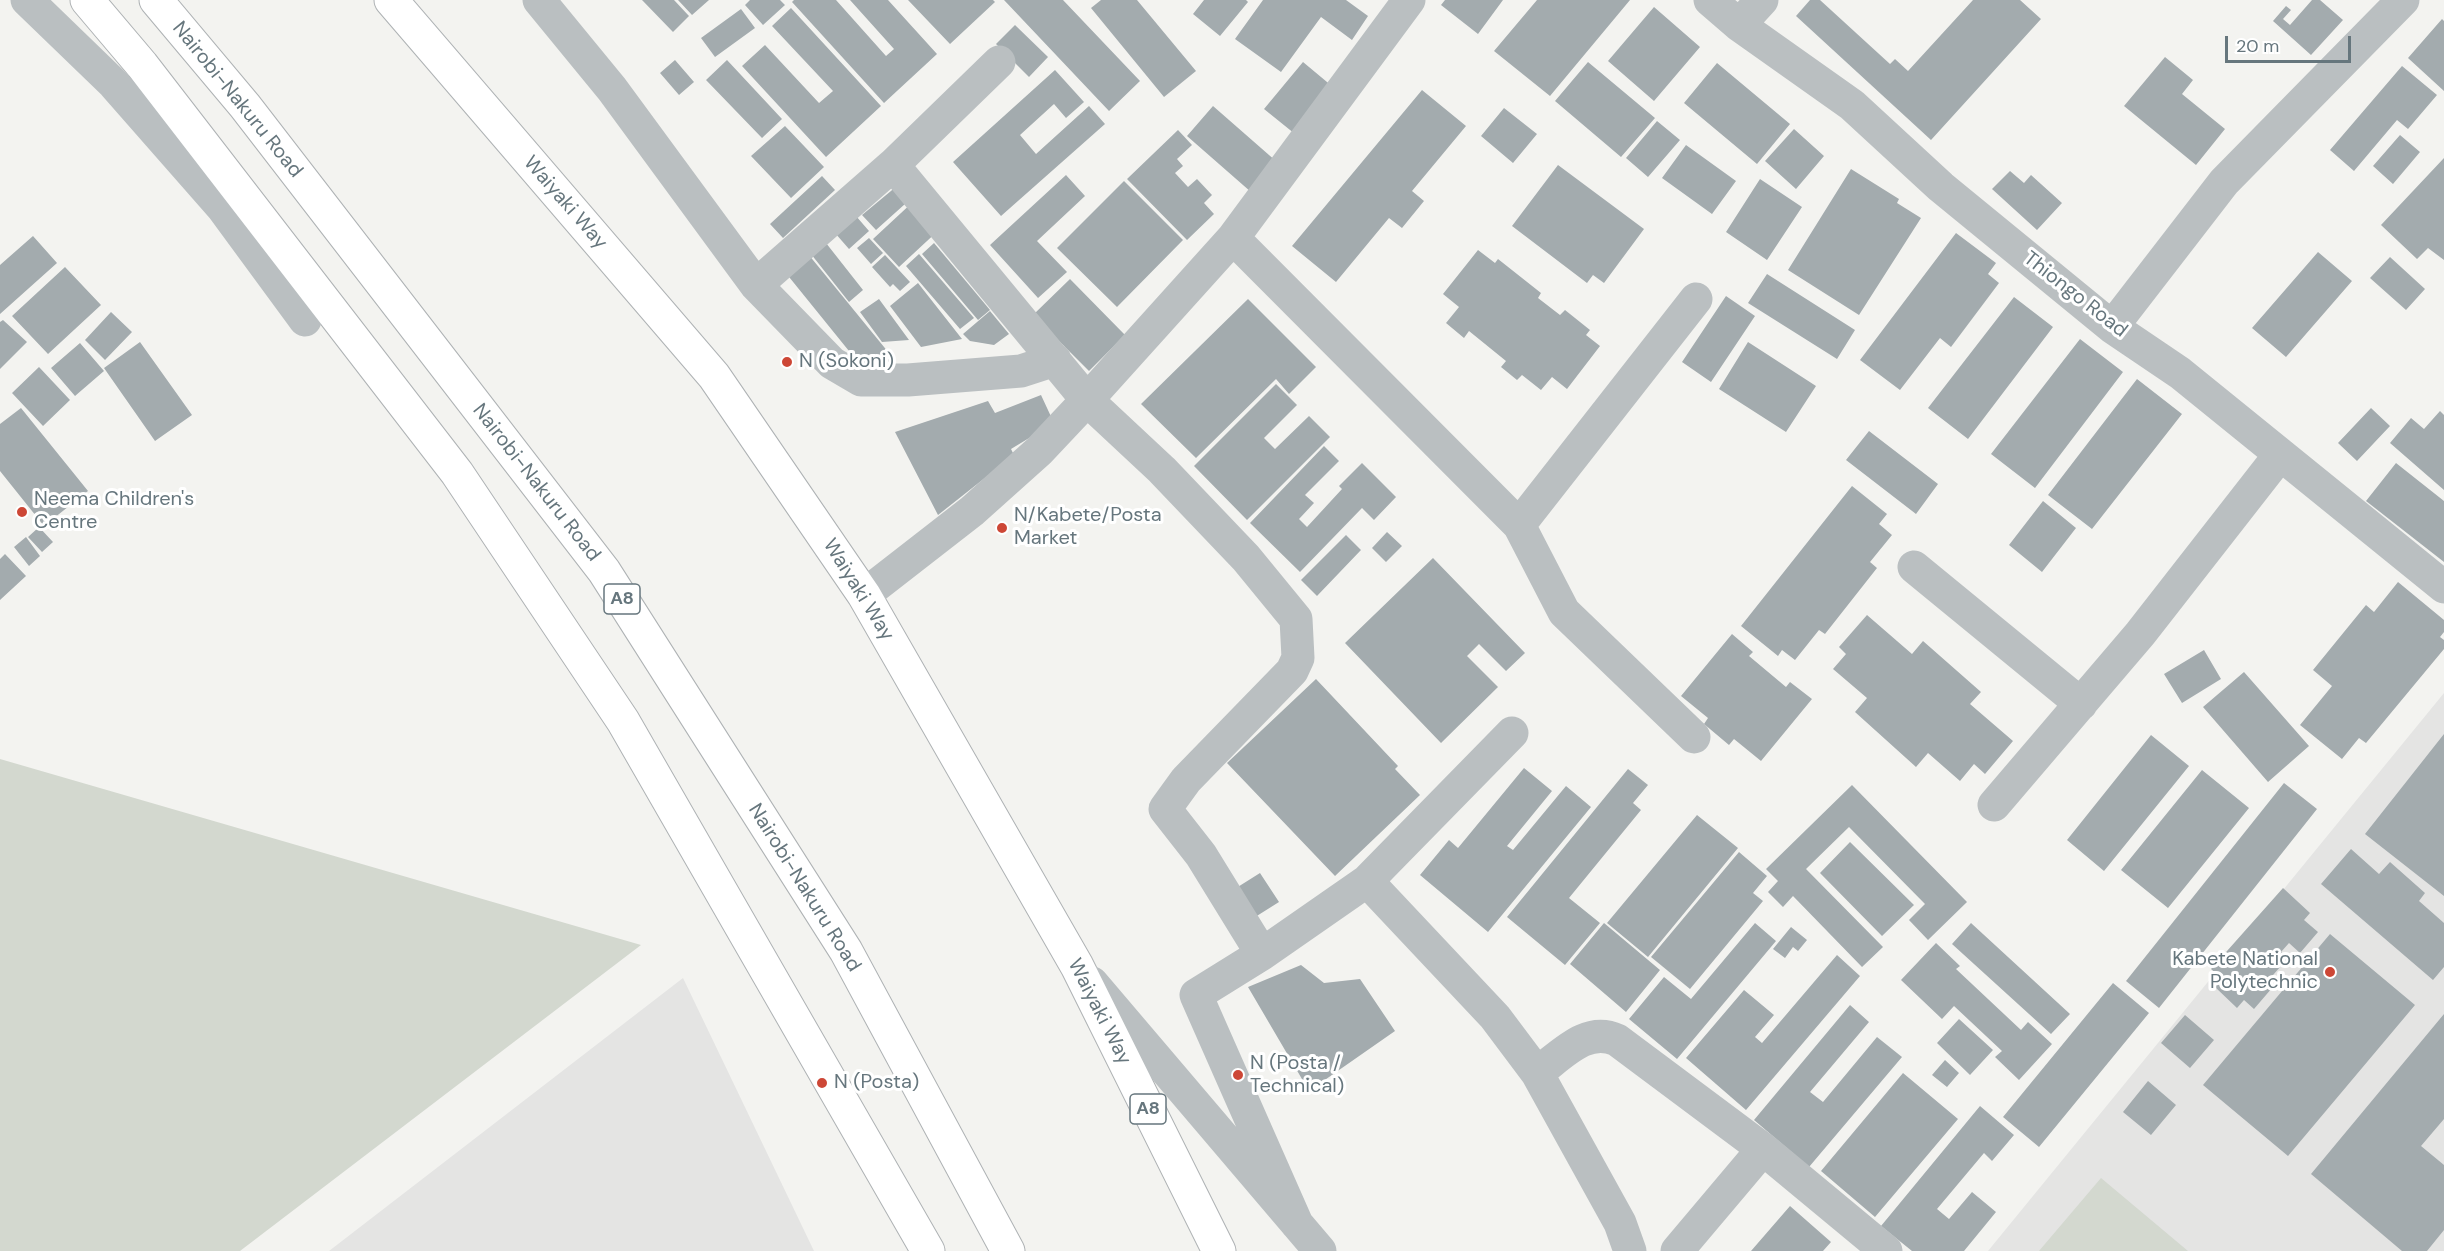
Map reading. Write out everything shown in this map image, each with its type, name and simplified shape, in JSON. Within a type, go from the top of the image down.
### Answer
[{"type":"highway","points":[[87,0],[142,65],[457,473],[623,721],[928,1251]]},
{"type":"highway","name":"Nairobi-Nakuru Road","points":[[156,0],[245,106],[604,571],[846,951],[1008,1251]]},
{"type":"highway","name":"Waiyaki Way","points":[[391,0],[714,376],[864,595],[1077,966],[1219,1251]]},
{"type":"street","points":[[27,0],[114,84],[222,207],[304,320]]},
{"type":"street","points":[[539,0],[612,89],[756,285],[832,363],[861,380],[908,380],[1021,371],[1055,360]]},
{"type":"street","points":[[864,595],[972,511],[1039,451],[1088,400],[1233,238],[1409,0]]},
{"type":"street","name":"Thiongo Road","points":[[1710,0],[1739,26],[1852,105],[1941,187],[2112,327],[2180,373],[2279,456],[2444,587]]},
{"type":"street","points":[[1739,26],[1762,0]]},
{"type":"street","points":[[2112,327],[2224,182],[2403,0]]},
{"type":"street","points":[[756,285],[893,165],[999,62]]},
{"type":"street","points":[[893,165],[1088,400],[1162,470],[1231,542],[1296,619],[1298,658],[1292,671],[1186,780],[1165,809],[1201,855],[1262,954]]},
{"type":"street","points":[[1233,238],[1519,525],[1564,612],[1694,737]]},
{"type":"street","points":[[1519,525],[1696,299]]},
{"type":"street","points":[[1994,805],[2140,634],[2279,456]]},
{"type":"street","points":[[1914,567],[2081,704]]},
{"type":"street","points":[[1297,1224],[1196,995],[1262,954],[1367,881],[1512,733]]},
{"type":"street","points":[[1367,881],[1494,1017],[1538,1073],[1620,1223],[1630,1251]]},
{"type":"street","points":[[1077,966],[1320,1251]]},
{"type":"street","points":[[1538,1073],[1585,1038],[1601,1034],[1609,1036],[1763,1149],[1886,1251]]},
{"type":"street","points":[[1677,1251],[1763,1149]]},
{"type":"shaded area","name":"Kabete National Polytechnic","points":[[2444,693],[2444,1251],[1988,1251]]},
{"type":"shaded area","points":[[0,759],[641,945],[240,1251],[0,1251]]},
{"type":"shaded area","points":[[683,978],[814,1251],[329,1251]]},
{"type":"shaded area","points":[[2101,1178],[2188,1251],[2039,1251]]},
{"type":"building","points":[[642,0],[674,0],[689,16],[673,32]]},
{"type":"building","points":[[678,0],[709,0],[692,15]]},
{"type":"building","points":[[750,0],[780,0],[785,5],[763,25],[745,5]]},
{"type":"building","points":[[794,0],[836,0],[886,56],[894,49],[850,0],[888,0],[937,54],[884,103],[792,2]]},
{"type":"building","points":[[908,0],[993,0],[995,2],[950,44]]},
{"type":"building","points":[[1004,0],[1063,0],[1140,81],[1109,111]]},
{"type":"building","points":[[1101,0],[1137,0],[1196,71],[1164,97],[1091,8]]},
{"type":"building","points":[[1204,0],[1246,0],[1248,2],[1220,36],[1193,14]]},
{"type":"building","points":[[1263,0],[1346,0],[1368,16],[1352,40],[1321,17],[1281,72],[1235,39]]},
{"type":"building","points":[[1445,0],[1503,0],[1478,34],[1441,5]]},
{"type":"building","points":[[1537,0],[1630,0],[1550,96],[1494,51]]},
{"type":"building","points":[[1810,0],[1820,0],[1890,64],[1895,59],[1908,71],[1973,0],[2020,0],[2041,19],[1931,140],[1796,16]]},
{"type":"building","points":[[2312,0],[2320,0],[2343,20],[2311,55],[2273,21],[2286,6],[2291,10],[2283,19],[2290,25]]},
{"type":"building","points":[[1654,7],[1700,47],[1654,101],[1608,61]]},
{"type":"building","points":[[791,8],[881,106],[826,157],[742,66],[765,45],[819,103],[833,91],[772,26]]},
{"type":"building","points":[[741,9],[755,28],[715,57],[701,38]]},
{"type":"building","points":[[2442,19],[2444,21],[2444,91],[2408,58]]},
{"type":"building","points":[[1015,25],[1048,57],[1029,77],[996,44]]},
{"type":"building","points":[[2165,57],[2193,80],[2182,94],[2225,129],[2196,165],[2124,106]]},
{"type":"building","points":[[675,60],[694,82],[679,95],[660,73]]},
{"type":"building","points":[[727,60],[782,119],[762,138],[706,80]]},
{"type":"building","points":[[1303,62],[1333,87],[1295,134],[1264,109]]},
{"type":"building","points":[[1588,62],[1655,118],[1621,157],[1555,101]]},
{"type":"building","points":[[1717,63],[1790,124],[1757,164],[1684,103]]},
{"type":"building","points":[[2402,66],[2437,95],[2408,129],[2397,120],[2354,171],[2330,150]]},
{"type":"building","points":[[1055,70],[1084,102],[1066,118],[1054,104],[1020,135],[1036,154],[1089,106],[1105,124],[1001,216],[953,162]]},
{"type":"building","points":[[1422,90],[1466,126],[1412,191],[1424,201],[1402,228],[1389,218],[1336,282],[1292,246]]},
{"type":"building","points":[[1213,106],[1277,162],[1251,192],[1187,136]]},
{"type":"building","points":[[1504,108],[1537,134],[1513,163],[1481,136]]},
{"type":"building","points":[[1657,121],[1680,140],[1648,177],[1626,158]]},
{"type":"building","points":[[785,126],[824,167],[791,198],[751,156]]},
{"type":"building","points":[[1794,129],[1824,156],[1796,189],[1765,161]]},
{"type":"building","points":[[1178,130],[1192,145],[1177,159],[1183,166],[1175,173],[1188,187],[1197,179],[1212,195],[1204,203],[1214,214],[1187,240],[1127,179]]},
{"type":"building","points":[[2400,135],[2420,152],[2393,184],[2373,166]]},
{"type":"building","points":[[1686,145],[1736,181],[1712,214],[1662,178]]},
{"type":"building","points":[[2444,158],[2444,260],[2428,248],[2417,259],[2381,225]]},
{"type":"building","points":[[1558,165],[1644,229],[1604,283],[1593,275],[1587,283],[1512,226]]},
{"type":"building","points":[[1851,169],[1899,199],[1897,203],[1921,218],[1859,315],[1788,270]]},
{"type":"building","points":[[2010,171],[2024,183],[2031,175],[2062,203],[2037,230],[1992,189]]},
{"type":"building","points":[[1066,175],[1085,196],[1037,241],[1067,272],[1038,298],[990,245]]},
{"type":"building","points":[[822,176],[835,190],[783,238],[770,224]]},
{"type":"building","points":[[1760,179],[1802,207],[1767,260],[1726,232]]},
{"type":"building","points":[[903,181],[915,195],[876,230],[862,215]]},
{"type":"building","points":[[1124,181],[1183,240],[1117,307],[1057,248]]},
{"type":"building","points":[[915,200],[941,228],[899,267],[873,239]]},
{"type":"building","points":[[856,216],[869,231],[849,249],[835,233]]},
{"type":"building","points":[[1956,233],[1996,263],[1988,274],[1999,283],[1951,347],[1940,338],[1900,390],[1860,360]]},
{"type":"building","points":[[33,236],[57,263],[0,314],[0,265]]},
{"type":"building","points":[[869,238],[883,253],[871,264],[857,248]]},
{"type":"building","points":[[826,243],[863,290],[849,302],[811,254]]},
{"type":"building","points":[[934,243],[990,310],[978,320],[922,254]]},
{"type":"building","points":[[804,249],[893,358],[870,377],[781,267]]},
{"type":"building","points":[[1478,250],[1495,263],[1498,259],[1541,293],[1538,298],[1560,315],[1565,310],[1590,330],[1586,335],[1600,346],[1567,389],[1552,377],[1541,390],[1522,375],[1517,380],[1501,367],[1506,361],[1469,331],[1464,338],[1446,323],[1459,307],[1443,294]]},
{"type":"building","points":[[2318,252],[2352,281],[2286,357],[2252,328]]},
{"type":"building","points":[[919,254],[974,318],[960,329],[906,266]]},
{"type":"building","points":[[885,255],[910,282],[900,291],[893,284],[890,287],[872,267]]},
{"type":"building","points":[[2390,257],[2425,289],[2406,310],[2370,278]]},
{"type":"building","points":[[65,267],[101,305],[48,354],[12,316]]},
{"type":"building","points":[[1767,274],[1855,330],[1837,359],[1748,303]]},
{"type":"building","points":[[1070,279],[1125,335],[1089,371],[1033,315]]},
{"type":"building","points":[[918,283],[962,339],[921,347],[890,306]]},
{"type":"building","points":[[1726,296],[1755,316],[1711,382],[1682,362]]},
{"type":"building","points":[[2014,297],[2053,327],[1968,439],[1928,408]]},
{"type":"building","points":[[879,299],[909,340],[882,342],[860,312]]},
{"type":"building","points":[[1248,299],[1316,367],[1289,394],[1276,379],[1196,458],[1141,404]]},
{"type":"building","points":[[990,311],[1009,334],[994,345],[970,341],[963,334]]},
{"type":"building","points":[[111,312],[132,332],[105,360],[85,340]]},
{"type":"building","points":[[3,320],[27,342],[0,369],[0,322]]},
{"type":"building","points":[[2080,339],[2123,372],[2035,488],[1991,454]]},
{"type":"building","points":[[140,342],[192,415],[155,441],[104,368]]},
{"type":"building","points":[[1748,342],[1816,386],[1786,432],[1719,389]]},
{"type":"building","points":[[80,343],[104,371],[75,396],[51,368]]},
{"type":"building","points":[[39,367],[70,400],[43,426],[12,393]]},
{"type":"building","points":[[2137,379],[2182,414],[2092,529],[2048,495]]},
{"type":"building","points":[[1276,384],[1297,405],[1264,438],[1275,449],[1309,416],[1330,437],[1247,520],[1194,466]]},
{"type":"building","points":[[1041,395],[1054,423],[1011,449],[1014,455],[938,515],[895,432],[988,401],[995,413]]},
{"type":"building","points":[[21,408],[88,491],[44,526],[0,471],[0,424]]},
{"type":"building","points":[[2371,408],[2390,426],[2357,461],[2338,443]]},
{"type":"building","points":[[2440,411],[2444,415],[2444,490],[2390,443],[2411,418],[2424,429]]},
{"type":"building","points":[[1869,431],[1938,484],[1916,514],[1846,460]]},
{"type":"building","points":[[1324,446],[1339,461],[1305,495],[1314,503],[1299,519],[1307,527],[1342,489],[1339,486],[1362,463],[1396,497],[1374,520],[1362,508],[1300,572],[1250,523]]},
{"type":"building","points":[[2396,463],[2444,501],[2444,562],[2366,501]]},
{"type":"building","points":[[1852,486],[1887,514],[1879,524],[1892,535],[1870,562],[1877,568],[1825,634],[1819,630],[1795,660],[1782,650],[1778,656],[1741,626]]},
{"type":"building","points":[[2043,501],[2076,528],[2042,572],[2009,545]]},
{"type":"building","points":[[39,527],[53,542],[42,552],[28,537]]},
{"type":"building","points":[[1387,532],[1402,546],[1386,562],[1372,548]]},
{"type":"building","points":[[1346,535],[1361,550],[1317,596],[1301,580]]},
{"type":"building","points":[[26,537],[40,556],[29,566],[14,547]]},
{"type":"building","points":[[5,554],[26,576],[0,600],[0,559]]},
{"type":"building","points":[[1433,558],[1525,653],[1506,671],[1479,644],[1467,656],[1498,687],[1441,743],[1345,643]]},
{"type":"building","points":[[2398,582],[2444,620],[2444,632],[2440,637],[2444,640],[2444,649],[2366,743],[2359,738],[2342,759],[2300,725],[2332,686],[2313,670],[2366,605],[2374,612]]},
{"type":"building","points":[[1867,615],[1912,654],[1923,641],[1981,692],[1970,704],[2013,741],[1985,774],[1974,764],[1960,781],[1928,753],[1916,767],[1855,712],[1867,698],[1833,669],[1846,654],[1839,647]]},
{"type":"building","points":[[1732,634],[1753,652],[1749,656],[1786,687],[1790,682],[1812,699],[1761,761],[1734,739],[1729,745],[1704,724],[1708,718],[1681,696]]},
{"type":"building","points":[[2204,650],[2221,679],[2182,703],[2164,674]]},
{"type":"building","points":[[2244,672],[2309,746],[2268,782],[2203,707]]},
{"type":"building","points":[[1316,679],[1398,766],[1395,769],[1420,795],[1335,876],[1227,763]]},
{"type":"building","points":[[2444,734],[2444,896],[2365,834]]},
{"type":"building","points":[[2151,735],[2189,766],[2104,871],[2067,840]]},
{"type":"building","points":[[1524,768],[1552,791],[1507,846],[1513,850],[1566,786],[1591,807],[1488,932],[1420,875],[1449,840],[1458,848]]},
{"type":"building","points":[[1628,769],[1648,785],[1633,803],[1641,810],[1569,898],[1600,923],[1565,965],[1507,917]]},
{"type":"building","points":[[2202,770],[2249,808],[2168,908],[2121,870]]},
{"type":"building","points":[[2284,783],[2317,809],[2159,1008],[2126,981]]},
{"type":"building","points":[[1852,785],[1967,902],[1928,940],[1909,920],[1925,904],[1849,827],[1806,869],[1883,947],[1862,967],[1793,896],[1783,907],[1768,892],[1778,881],[1766,869]]},
{"type":"building","points":[[1697,815],[1738,848],[1648,957],[1607,923]]},
{"type":"building","points":[[1850,842],[1914,905],[1882,936],[1820,873]]},
{"type":"building","points":[[2351,849],[2379,874],[2390,862],[2425,893],[2419,901],[2444,923],[2444,967],[2433,980],[2321,884]]},
{"type":"building","points":[[1739,852],[1767,876],[1753,893],[1763,901],[1690,989],[1651,957]]},
{"type":"building","points":[[1260,873],[1279,902],[1252,919],[1233,890]]},
{"type":"building","points":[[2283,888],[2310,913],[2304,920],[2318,932],[2300,953],[2289,943],[2281,952],[2288,958],[2266,983],[2272,988],[2254,1009],[2244,1000],[2237,1008],[2215,987],[2222,979],[2211,969]]},
{"type":"building","points":[[1604,923],[1660,970],[1626,1012],[1570,964]]},
{"type":"building","points":[[1755,923],[1776,941],[1677,1059],[1629,1019],[1664,977],[1691,999]]},
{"type":"building","points":[[1971,923],[2070,1014],[2051,1034],[1952,944]]},
{"type":"building","points":[[1791,927],[1807,940],[1798,951],[1793,947],[1785,958],[1773,949]]},
{"type":"building","points":[[2330,934],[2415,1005],[2288,1156],[2203,1085]]},
{"type":"building","points":[[1936,943],[1960,966],[1956,969],[2021,1030],[2028,1022],[2052,1044],[2019,1080],[1995,1057],[2002,1051],[1954,1006],[1942,1019],[1901,980]]},
{"type":"building","points":[[1837,955],[1860,976],[1746,1110],[1686,1058],[1744,990],[1774,1015],[1755,1037],[1762,1043]]},
{"type":"building","points":[[1301,965],[1324,983],[1360,979],[1395,1031],[1309,1091],[1248,987]]},
{"type":"building","points":[[2113,983],[2149,1013],[2039,1147],[2003,1117]]},
{"type":"building","points":[[1850,1005],[1869,1022],[1810,1092],[1823,1102],[1877,1037],[1902,1057],[1809,1167],[1754,1120]]},
{"type":"building","points":[[2444,1014],[2444,1119],[2421,1146],[2444,1165],[2444,1230],[2427,1251],[2402,1251],[2311,1174]]},
{"type":"building","points":[[2185,1015],[2214,1040],[2190,1068],[2161,1043]]},
{"type":"building","points":[[1959,1019],[1993,1050],[1970,1075],[1937,1043]]},
{"type":"building","points":[[1945,1060],[1959,1073],[1947,1087],[1932,1075]]},
{"type":"building","points":[[1903,1073],[1958,1119],[1875,1217],[1821,1171]]},
{"type":"building","points":[[2148,1081],[2176,1105],[2151,1135],[2123,1112]]},
{"type":"building","points":[[1980,1106],[2014,1135],[1992,1161],[1984,1153],[1937,1209],[1949,1219],[1972,1192],[1996,1212],[1964,1251],[1912,1251],[1881,1226]]},
{"type":"building","points":[[1790,1206],[1831,1242],[1823,1251],[1751,1251]]},
{"type":"place","name":"N (Sokoni)","points":[[787,362]]},
{"type":"place","name":"Neema Children's Centre","points":[[22,512]]},
{"type":"place","name":"N/Kabete/Posta Market","points":[[1002,528]]},
{"type":"place","name":"Kabete National Polytechnic","points":[[2330,972]]},
{"type":"place","name":"N (Posta / Technical)","points":[[1238,1075]]},
{"type":"place","name":"N (Posta)","points":[[822,1083]]}]
